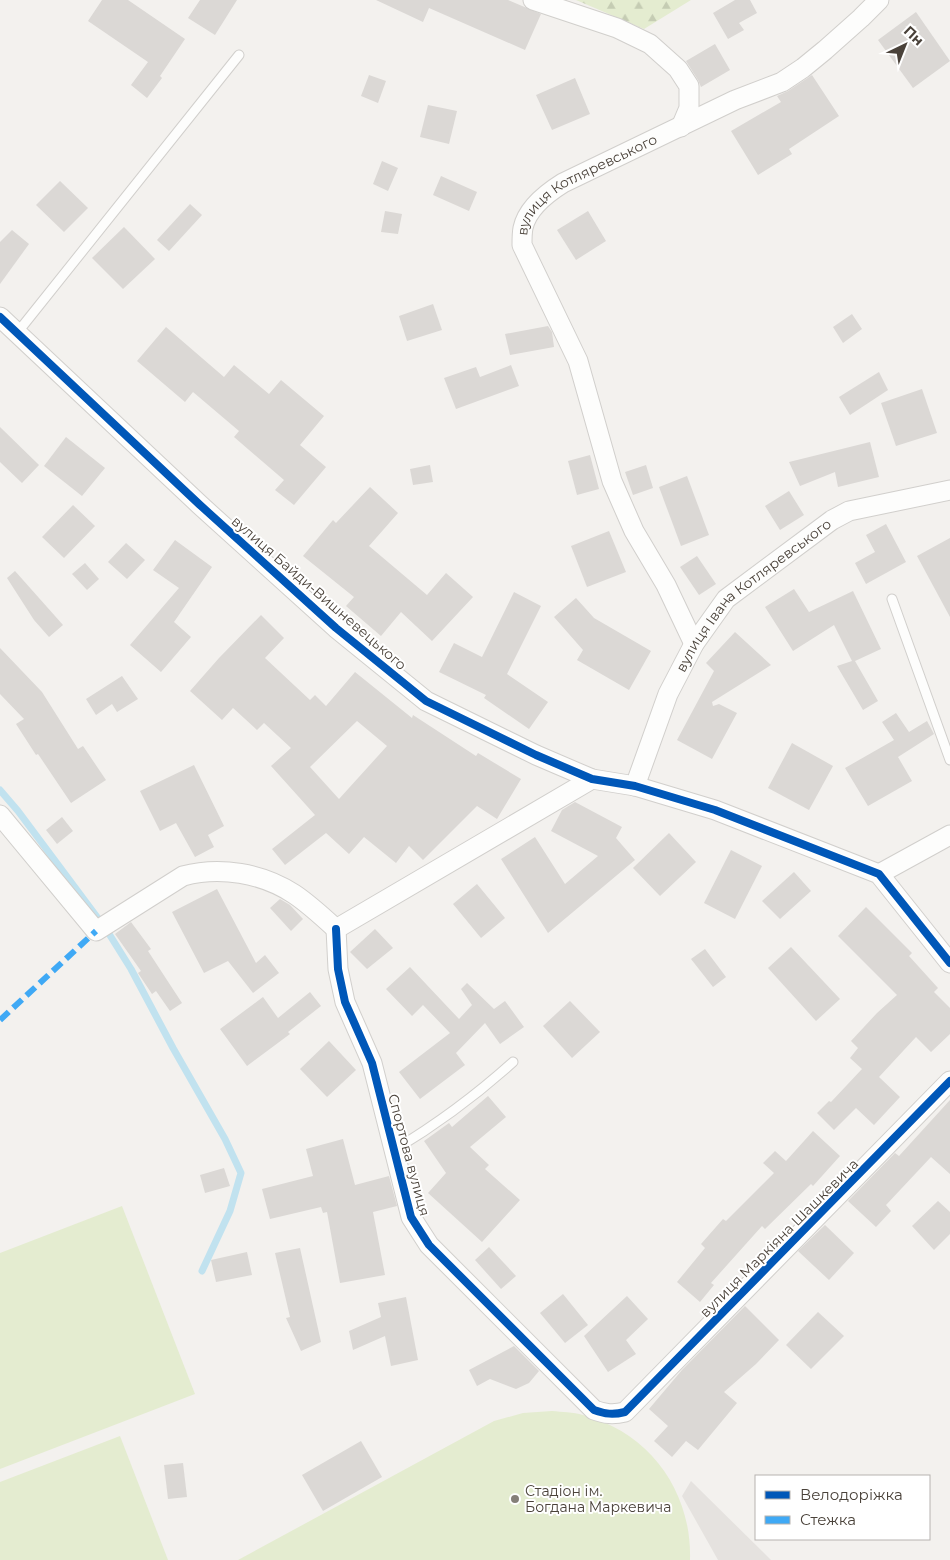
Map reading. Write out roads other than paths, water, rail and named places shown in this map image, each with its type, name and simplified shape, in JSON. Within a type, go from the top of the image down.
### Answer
[{"type":"street","points":[[533,0],[617,28],[650,44],[678,69],[689,86],[689,108],[681,127]]},
{"type":"street","name":"вулиця Котляревського","points":[[694,644],[666,586],[634,531],[612,481],[578,361],[522,245],[523,227],[534,207],[548,193],[582,173],[734,100],[782,82],[825,50],[862,18],[879,0]]},
{"type":"street","name":"вулиця Байди-Вишневецького","points":[[0,317],[200,505],[328,621],[426,701],[536,755],[592,779],[635,786],[715,810],[878,874],[950,963]]},
{"type":"street","name":"вулиця Івана Котляревського","points":[[635,786],[668,694],[694,644],[726,599],[832,520],[849,511],[950,490]]},
{"type":"street","points":[[0,815],[96,931],[183,876],[199,872],[240,873],[262,877],[294,894],[336,929],[592,779]]},
{"type":"street","points":[[878,874],[950,835]]},
{"type":"street","name":"Спортова вулиця","points":[[336,929],[338,970],[345,1002],[372,1064],[411,1217],[429,1245],[594,1410],[606,1414],[625,1412]]},
{"type":"street","name":"вулиця Маркіяна Шашкевича","points":[[625,1412],[950,1081]]},
{"type":"lane","points":[[17,333],[239,55]]},
{"type":"lane","points":[[892,599],[950,760]]},
{"type":"lane","points":[[394,1150],[432,1127],[476,1094],[513,1062]]},
{"type":"waterway","points":[[0,790],[18,811],[106,929],[131,969],[225,1139],[241,1173],[230,1211],[202,1271]]},
{"type":"place","name":"Стадіон ім. Богдана Маркевича","points":[[515,1499]]}]
